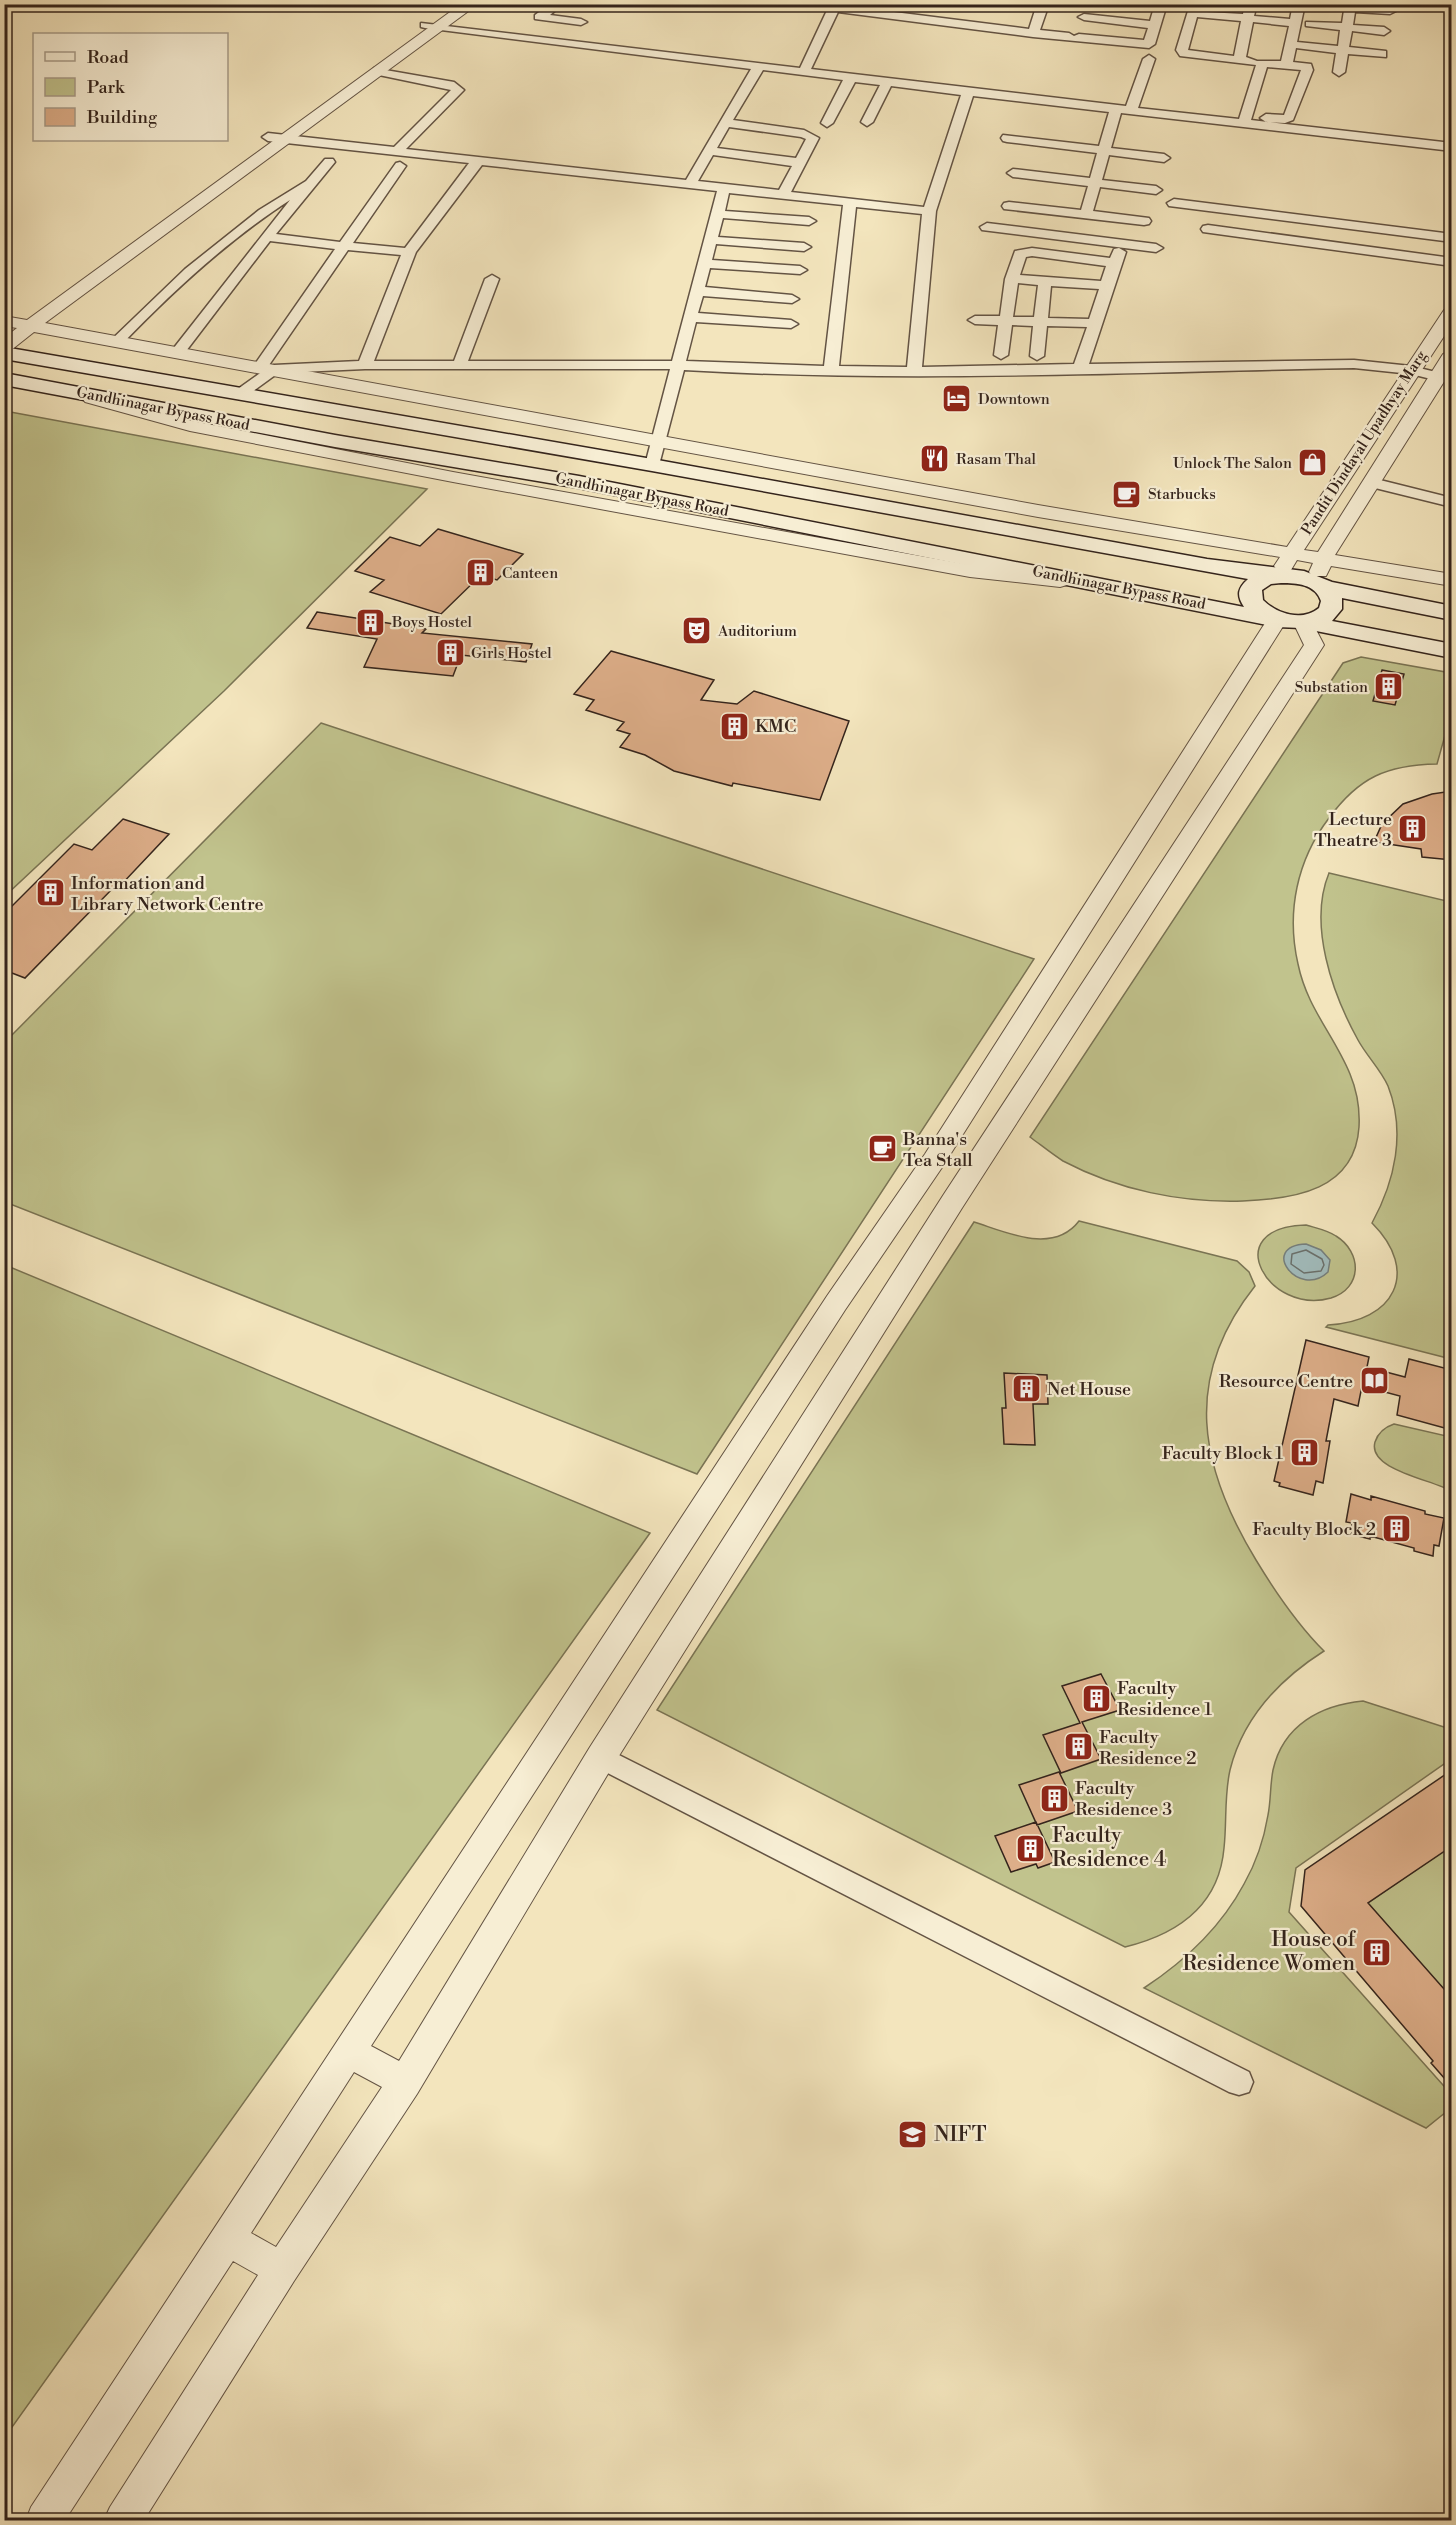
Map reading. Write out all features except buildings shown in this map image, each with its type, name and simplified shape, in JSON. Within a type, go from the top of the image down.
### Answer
[{"type":"main road","name":"Gandhinagar Bypass Road","points":[[4,353],[652,465],[966,524],[1207,566],[1276,576],[1302,577],[1323,587]]},
{"type":"main road","name":"Gandhinagar Bypass Road","points":[[4,379],[311,437],[579,482],[1452,651]]},
{"type":"main road","points":[[1276,576],[1255,584],[1250,591],[1250,599],[1264,614],[1290,621],[1315,620],[1330,609],[1332,602],[1323,587]]},
{"type":"main road","points":[[1323,587],[1452,613]]},
{"type":"street","points":[[4,347],[276,138],[378,71],[432,26],[454,4]]},
{"type":"street","points":[[6,324],[276,138],[432,26],[471,4]]},
{"type":"street","points":[[558,4],[540,17],[583,18],[570,44]]},
{"type":"street","points":[[907,18],[913,4]]},
{"type":"street","points":[[1033,33],[1043,4]]},
{"type":"street","points":[[804,72],[835,6],[907,18],[1146,45],[1151,42],[1161,4]]},
{"type":"street","points":[[1239,60],[1251,4]]},
{"type":"street","points":[[1286,65],[1299,4]]},
{"type":"street","points":[[1339,72],[1350,6],[1390,11]]},
{"type":"street","points":[[1245,119],[1289,117],[1307,67],[1184,53],[1182,50],[1193,9],[1295,23]]},
{"type":"street","points":[[1084,17],[1155,25]]},
{"type":"street","points":[[1310,24],[1384,31]]},
{"type":"street","points":[[432,26],[1131,111],[1245,119],[1452,147]]},
{"type":"street","points":[[1299,45],[1382,54]]},
{"type":"street","points":[[1131,111],[1149,59]]},
{"type":"street","points":[[1245,119],[1262,63]]},
{"type":"street","points":[[690,184],[759,66]]},
{"type":"street","points":[[378,71],[454,86],[458,90],[396,152]]},
{"type":"street","points":[[827,123],[851,77]]},
{"type":"street","points":[[867,122],[888,81]]},
{"type":"street","points":[[914,371],[929,211],[968,92]]},
{"type":"street","points":[[1086,214],[1116,109]]},
{"type":"street","points":[[725,123],[810,135],[813,141],[783,194]]},
{"type":"street","points":[[276,138],[929,211]]},
{"type":"street","points":[[1007,138],[1164,158]]},
{"type":"street","points":[[709,152],[801,163]]},
{"type":"street","points":[[365,365],[409,252],[478,161]]},
{"type":"street","points":[[178,352],[267,237],[329,162]]},
{"type":"street","points":[[240,394],[266,368],[344,246],[400,166]]},
{"type":"street","points":[[1013,173],[1156,190]]},
{"type":"street","points":[[116,342],[159,297],[186,274],[271,207],[310,184]]},
{"type":"street","points":[[652,465],[724,188]]},
{"type":"street","points":[[831,370],[850,202]]},
{"type":"street","points":[[1174,203],[1452,238]]},
{"type":"street","points":[[1009,206],[1144,221]]},
{"type":"street","points":[[1230,232],[1237,211]]},
{"type":"street","points":[[716,214],[809,220]]},
{"type":"street","points":[[987,227],[1156,248]]},
{"type":"street","points":[[1371,251],[1378,228]]},
{"type":"street","points":[[1208,229],[1452,262]]},
{"type":"street","points":[[267,237],[409,252]]},
{"type":"street","points":[[710,240],[804,246]]},
{"type":"street","points":[[1080,368],[1091,340],[1093,323],[1106,285],[1123,243]]},
{"type":"street","points":[[1001,355],[1012,279],[1020,254],[1024,252],[1114,263]]},
{"type":"street","points":[[704,264],[800,270]]},
{"type":"street","points":[[460,364],[492,279]]},
{"type":"street","points":[[1012,279],[1106,285]]},
{"type":"street","points":[[1037,356],[1046,282]]},
{"type":"street","points":[[698,291],[792,298]]},
{"type":"street","name":"Pandit Dindayal Upadhyay Marg","points":[[1276,576],[1361,451],[1411,370],[1452,310]]},
{"type":"street","points":[[691,317],[791,324]]},
{"type":"street","points":[[975,320],[1093,323]]},
{"type":"street","points":[[6,324],[178,352],[1038,511],[1452,580]]},
{"type":"street","name":"Pandit Dindayal Upadhyay Marg","points":[[1323,587],[1318,575],[1324,558],[1452,354]]},
{"type":"street","points":[[266,368],[460,364],[679,364],[764,370],[914,371],[1354,364],[1411,370],[1438,376]]},
{"type":"street","points":[[1372,483],[1452,503]]},
{"type":"street","points":[[44,2520],[608,1657],[836,1303],[934,1160],[1290,621],[1314,645],[972,1172],[602,1757],[405,2082],[282,2269],[123,2520]]},
{"type":"street","points":[[934,1160],[972,1172]]},
{"type":"street","points":[[602,1757],[1239,2082]]},
{"type":"street","points":[[349,2051],[405,2082]]},
{"type":"street","points":[[228,2239],[282,2269]]},
{"type":"green space","points":[[5,411],[427,489],[224,691],[5,896]]},
{"type":"green space","points":[[1361,657],[1451,673],[1451,714],[1437,764],[1403,767],[1376,776],[1363,783],[1340,804],[1318,834],[1309,851],[1297,887],[1293,925],[1302,980],[1314,1008],[1344,1060],[1358,1100],[1359,1127],[1355,1148],[1346,1165],[1334,1178],[1302,1193],[1263,1200],[1220,1201],[1150,1193],[1106,1180],[1063,1161],[1030,1137],[1343,663]]},
{"type":"green space","points":[[321,723],[1034,959],[697,1474],[5,1202],[5,1042]]},
{"type":"green space","points":[[1329,873],[1451,902],[1451,1359],[1326,1327],[1370,1315],[1384,1304],[1393,1291],[1397,1276],[1395,1259],[1387,1241],[1372,1223],[1387,1190],[1395,1156],[1397,1138],[1393,1103],[1385,1080],[1361,1046],[1348,1021],[1332,980],[1322,936],[1321,914],[1323,893]]},
{"type":"green space","points":[[1079,1221],[1237,1261],[1249,1272],[1255,1286],[1232,1320],[1216,1354],[1208,1388],[1207,1422],[1211,1456],[1237,1525],[1256,1560],[1287,1608],[1324,1651],[1278,1687],[1244,1733],[1228,1780],[1225,1838],[1220,1868],[1214,1886],[1204,1901],[1178,1925],[1162,1934],[1125,1947],[657,1710],[974,1222],[1014,1235],[1043,1239],[1056,1237],[1068,1231]]},
{"type":"green space","points":[[1306,1225],[1336,1236],[1351,1251],[1355,1269],[1354,1278],[1341,1293],[1331,1298],[1308,1300],[1288,1294],[1272,1283],[1262,1269],[1258,1254],[1264,1240],[1279,1229]]},
{"type":"green space","points":[[4,1265],[650,1533],[5,2437]]},
{"type":"green space","points":[[1394,1424],[1451,1437],[1451,1491],[1404,1473],[1381,1460],[1375,1452],[1375,1442],[1382,1431]]},
{"type":"green space","points":[[1363,1701],[1447,1728],[1451,1709],[1451,1759],[1296,1868],[1289,1912],[1451,2094],[1451,2108],[1426,2128],[1144,1988],[1174,1967],[1213,1930],[1244,1884],[1262,1842],[1269,1809],[1273,1770],[1285,1741],[1295,1729],[1319,1713],[1347,1703]]},
{"type":"green space","points":[[1451,1846],[1451,1998],[1368,1903]]},
{"type":"water","points":[[1306,1244],[1321,1250],[1330,1260],[1328,1272],[1317,1279],[1306,1280],[1296,1276],[1288,1269],[1284,1261],[1285,1253],[1292,1247]]},
{"type":"place","name":"Downtown","points":[[957,399]]},
{"type":"place","name":"Rasam Thal","points":[[935,459]]},
{"type":"place","name":"Unlock The Salon","points":[[1313,463]]},
{"type":"place","name":"Starbucks","points":[[1127,494]]},
{"type":"place","name":"Canteen","points":[[481,573]]},
{"type":"place","name":"Boys Hostel","points":[[371,622]]},
{"type":"place","name":"Auditorium","points":[[697,631]]},
{"type":"place","name":"Girls Hostel","points":[[450,653]]},
{"type":"place","name":"Substation","points":[[1389,687]]},
{"type":"place","name":"KMC","points":[[734,726]]},
{"type":"place","name":"Lecture Theatre 3","points":[[1413,829]]},
{"type":"place","name":"Information and Library Network Centre","points":[[50,893]]},
{"type":"place","name":"Banna's Tea Stall","points":[[882,1149]]},
{"type":"place","name":"Resource Centre","points":[[1374,1381]]},
{"type":"place","name":"Net House","points":[[1026,1389]]},
{"type":"place","name":"Faculty Block 1","points":[[1304,1453]]},
{"type":"place","name":"Faculty Block 2","points":[[1397,1529]]},
{"type":"place","name":"Faculty Residence 1","points":[[1096,1698]]},
{"type":"place","name":"Faculty Residence 2","points":[[1078,1747]]},
{"type":"place","name":"Faculty Residence 3","points":[[1054,1798]]},
{"type":"place","name":"Faculty Residence 4","points":[[1031,1848]]},
{"type":"place","name":"House of Residence Women","points":[[1376,1952]]},
{"type":"place","name":"NIFT","points":[[913,2135]]}]
